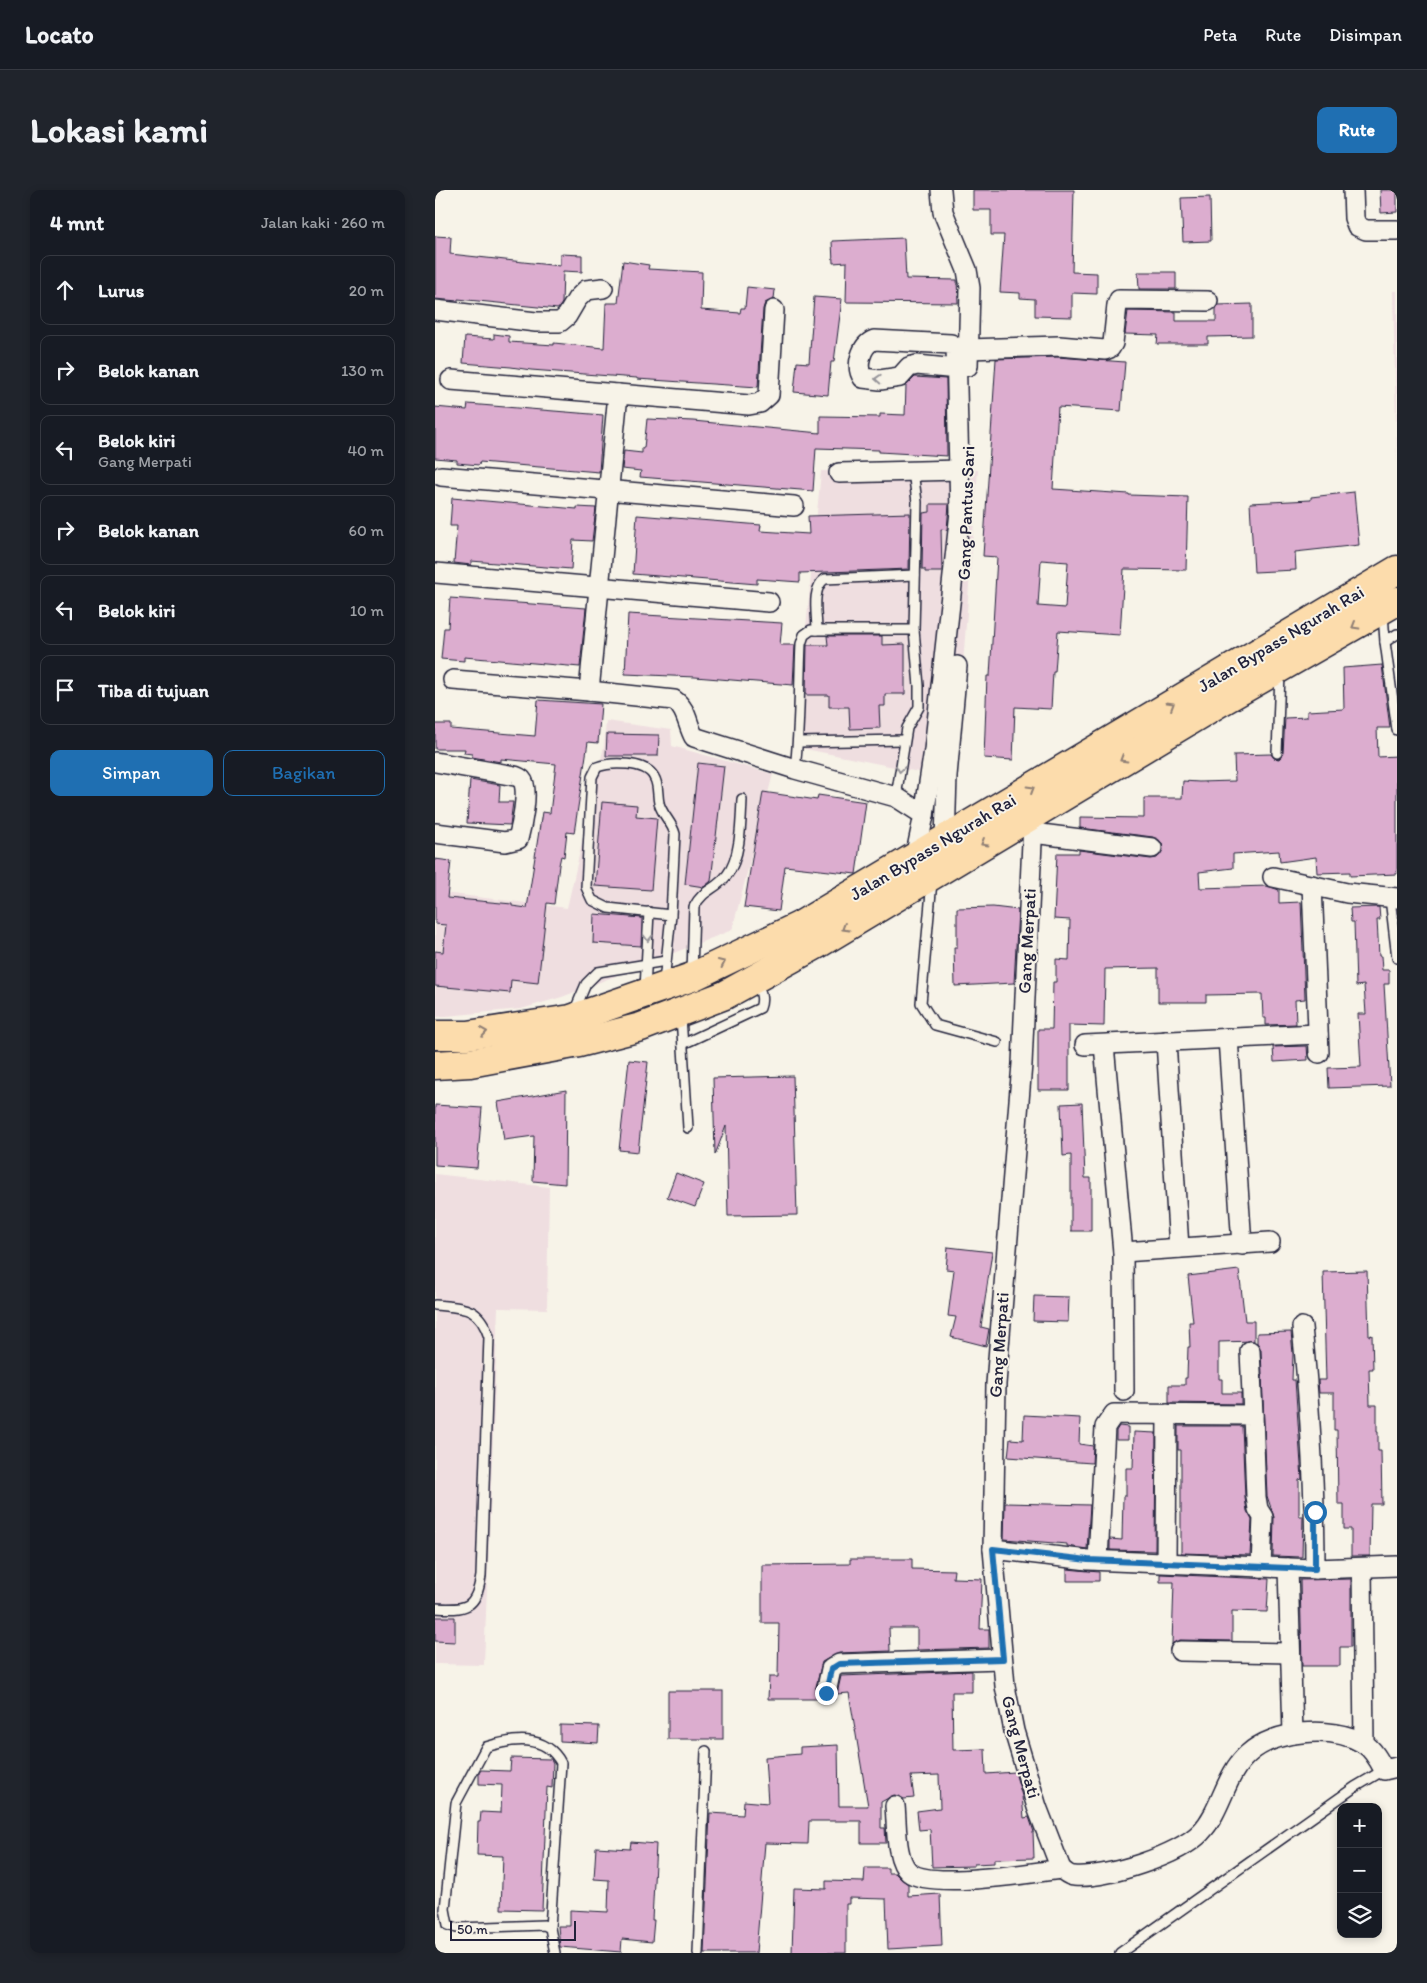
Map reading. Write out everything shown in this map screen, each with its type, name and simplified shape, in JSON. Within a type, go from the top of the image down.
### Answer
[{"type":"highway","name":"Jalan Bypass Ngurah Rai","points":[[435,1035],[469,1035],[571,1019],[655,991],[692,977],[924,866],[1034,822],[1211,694],[1397,570]]},
{"type":"highway","name":"Jalan Bypass Ngurah Rai","points":[[435,1065],[470,1064],[579,1043],[641,1027],[725,995],[818,944],[924,866],[945,840],[1211,694],[1281,668],[1390,605]]},
{"type":"street","name":"Gang Pantus Sari","points":[[941,190],[943,212],[967,270],[970,288],[968,349],[968,535],[947,776],[945,840]]},
{"type":"street","points":[[1353,190],[1354,218],[1357,226],[1366,230],[1397,230]]},
{"type":"street","points":[[435,310],[536,322],[560,322],[567,316],[577,299],[586,290],[603,288]]},
{"type":"street","points":[[968,349],[1059,346],[1105,350],[1110,348],[1113,343],[1119,300],[1208,301]]},
{"type":"street","points":[[451,380],[749,405],[760,403],[769,394],[774,310]]},
{"type":"street","points":[[924,866],[924,815],[935,750],[949,627],[959,512],[960,470],[957,347],[951,344],[874,340],[868,342],[864,347],[859,367],[863,378],[880,380],[900,377],[909,366],[957,368]]},
{"type":"street","points":[[589,691],[618,394]]},
{"type":"street","points":[[839,473],[960,470]]},
{"type":"street","points":[[441,476],[794,506]]},
{"type":"street","points":[[436,573],[769,602]]},
{"type":"street","points":[[453,680],[674,700],[682,706],[688,727],[695,737],[795,769],[896,797],[924,815]]},
{"type":"street","points":[[435,762],[515,776],[522,779],[525,787],[521,828],[518,839],[505,842],[435,833]]},
{"type":"street","points":[[1034,822],[1152,848]]},
{"type":"street","name":"Gang Merpati","points":[[1034,822],[1022,1064],[996,1384],[993,1549],[1005,1686],[1015,1731],[1037,1807],[1061,1869]]},
{"type":"street","points":[[1273,877],[1347,893],[1394,898]]},
{"type":"street","points":[[1085,1045],[1228,1038],[1319,1043],[1311,885]]},
{"type":"street","points":[[1228,1038],[1242,1245]]},
{"type":"street","points":[[1166,1041],[1179,1248]]},
{"type":"street","points":[[1104,1045],[1123,1252],[1124,1392]]},
{"type":"street","points":[[1123,1252],[1270,1242]]},
{"type":"street","points":[[1301,1327],[1306,1368],[1314,1503],[1315,1569]]},
{"type":"street","points":[[1250,1351],[1256,1497],[1258,1509],[1263,1517],[1261,1567]]},
{"type":"street","points":[[1098,1560],[1105,1427],[1114,1414],[1253,1415]]},
{"type":"street","points":[[1166,1562],[1167,1414]]},
{"type":"street","points":[[993,1549],[1098,1560],[1261,1567],[1315,1569],[1397,1566]]},
{"type":"street","points":[[1288,1568],[1293,1734]]},
{"type":"street","points":[[1362,1568],[1364,1744]]},
{"type":"street","points":[[1180,1651],[1290,1653]]},
{"type":"street","points":[[826,1693],[831,1669],[839,1664],[1003,1659]]},
{"type":"street","points":[[895,1806],[900,1858],[909,1872],[924,1879],[1017,1876],[1061,1869],[1072,1876],[1092,1876],[1116,1872],[1179,1849],[1201,1832],[1220,1803],[1238,1764],[1246,1755],[1267,1741],[1293,1734],[1316,1732],[1334,1734],[1364,1744],[1391,1768]]},
{"type":"lane","points":[[896,797],[907,728],[919,707],[914,630],[917,502],[913,471]]},
{"type":"lane","points":[[817,630],[817,590],[825,579],[915,575]]},
{"type":"lane","points":[[1390,605],[1385,642],[1397,730]]},
{"type":"lane","points":[[795,769],[799,742],[801,644],[804,636],[811,630],[914,630]]},
{"type":"lane","points":[[1385,642],[1397,634]]},
{"type":"lane","points":[[1277,753],[1281,668]]},
{"type":"lane","points":[[799,742],[904,740]]},
{"type":"lane","points":[[655,991],[666,961],[671,915],[675,834],[673,824],[659,804],[658,786],[653,774],[647,769],[629,764],[606,764],[597,767],[593,777],[586,887],[592,900],[608,908],[671,915]]},
{"type":"lane","points":[[692,977],[694,907],[699,897],[728,875],[734,863],[740,831],[742,799]]},
{"type":"lane","points":[[924,866],[921,1003],[935,1025],[997,1042]]},
{"type":"lane","points":[[1394,898],[1397,958]]},
{"type":"lane","points":[[649,912],[647,964],[655,991]]},
{"type":"lane","points":[[571,1019],[585,984],[598,972],[666,961]]},
{"type":"lane","points":[[683,1044],[760,1008],[763,1002],[762,995],[754,979]]},
{"type":"lane","points":[[681,1013],[688,1128]]},
{"type":"lane","points":[[435,1305],[457,1307],[477,1313],[485,1323],[489,1337],[479,1591],[473,1603],[461,1608],[435,1608]]},
{"type":"lane","points":[[550,1928],[544,1925],[457,1928],[448,1924],[445,1909],[457,1803],[486,1747],[509,1740],[525,1739],[542,1745],[556,1753],[561,1763],[550,1928],[555,1953]]},
{"type":"lane","points":[[698,1953],[706,1751]]},
{"type":"lane","points":[[1120,1953],[1355,1787],[1391,1768]]},
{"type":"shaded area","points":[[1393,291],[1397,291],[1397,466]]},
{"type":"shaded area","points":[[978,470],[955,767],[943,777],[791,746],[807,618],[821,471]]},
{"type":"shaded area","points":[[606,721],[671,730],[672,746],[773,774],[732,930],[562,997],[521,1009],[435,1017],[435,892],[567,908],[604,746]]},
{"type":"shaded area","points":[[435,1174],[549,1187],[547,1309],[498,1308],[484,1665],[435,1664]]},
{"type":"building","points":[[973,190],[1074,190],[1072,272],[1097,273],[1097,294],[1072,293],[1072,317],[1035,316],[1035,299],[1020,298],[1020,293],[1000,292],[1004,235],[991,235],[991,210],[973,210]]},
{"type":"building","points":[[1380,190],[1397,190],[1397,212],[1381,213]]},
{"type":"building","points":[[1210,197],[1211,241],[1183,242],[1181,198]]},
{"type":"building","points":[[435,236],[451,237],[450,254],[560,266],[560,254],[582,255],[582,272],[563,271],[562,303],[558,309],[458,299],[458,301],[435,299]]},
{"type":"building","points":[[904,238],[906,279],[957,280],[958,303],[846,302],[847,262],[833,263],[832,241]]},
{"type":"building","points":[[623,261],[649,265],[648,269],[702,272],[701,310],[740,313],[741,308],[745,308],[747,287],[775,290],[774,299],[765,303],[763,309],[758,387],[637,379],[463,363],[465,337],[494,339],[494,334],[509,336],[509,342],[554,345],[554,343],[604,348],[606,303],[618,303]]},
{"type":"building","points":[[1138,272],[1176,272],[1176,289],[1139,289]]},
{"type":"building","points":[[814,297],[842,299],[834,362],[831,362],[828,395],[794,392],[797,362],[809,363]]},
{"type":"building","points":[[1252,304],[1252,336],[1208,337],[1208,344],[1157,344],[1158,335],[1125,334],[1128,311],[1176,312],[1176,321],[1216,321],[1218,305]]},
{"type":"building","points":[[1057,357],[1125,362],[1121,411],[1058,407],[1053,489],[1188,497],[1186,570],[1124,569],[1120,635],[1058,631],[1051,709],[1015,707],[1013,760],[984,758],[987,676],[990,676],[997,557],[983,556],[996,359]],"holes":[[[1041,560],[1068,562],[1065,608],[1038,606]]]},
{"type":"building","points":[[915,377],[946,379],[947,456],[879,452],[879,450],[816,448],[813,491],[640,477],[641,471],[622,469],[624,451],[642,453],[647,419],[693,421],[820,433],[820,416],[880,417],[880,414],[905,415],[906,386]]},
{"type":"building","points":[[468,404],[603,415],[599,472],[480,462],[479,465],[435,458],[435,407],[467,410]]},
{"type":"building","points":[[1354,492],[1359,545],[1295,552],[1296,570],[1254,572],[1250,503],[1311,500],[1311,497]]},
{"type":"building","points":[[452,498],[577,509],[577,507],[596,508],[592,541],[573,540],[571,569],[471,561],[471,565],[454,563],[457,526],[450,526]]},
{"type":"building","points":[[930,504],[949,504],[947,530],[941,529],[942,572],[925,572],[925,569],[922,569],[923,513],[930,512]]},
{"type":"building","points":[[910,513],[909,569],[800,573],[800,582],[757,579],[757,584],[633,574],[637,515],[761,525],[760,531],[809,534],[808,516]]},
{"type":"building","points":[[450,598],[586,608],[580,667],[464,657],[464,661],[441,659],[444,628],[448,628]]},
{"type":"building","points":[[628,614],[782,623],[780,645],[795,645],[793,685],[695,677],[625,674]]},
{"type":"building","points":[[827,636],[882,636],[882,645],[905,644],[905,694],[885,694],[885,706],[879,706],[880,728],[850,729],[849,707],[829,707],[829,695],[806,695],[807,645],[828,645]]},
{"type":"building","points":[[1382,665],[1390,728],[1377,728],[1378,757],[1397,756],[1397,874],[1350,876],[1350,872],[1317,873],[1316,857],[1280,862],[1279,851],[1233,854],[1233,868],[1199,872],[1200,888],[1268,886],[1279,890],[1279,903],[1301,902],[1305,999],[1295,1000],[1296,1024],[1266,1025],[1266,1018],[1263,1018],[1262,994],[1206,995],[1206,1002],[1158,1002],[1158,968],[1105,969],[1104,1026],[1069,1025],[1069,1090],[1038,1090],[1038,1029],[1052,1029],[1053,982],[1056,982],[1056,959],[1069,960],[1070,920],[1054,919],[1057,853],[1079,853],[1079,850],[1151,859],[1157,858],[1163,850],[1162,843],[1153,837],[1080,828],[1080,817],[1144,818],[1144,798],[1182,798],[1183,781],[1235,781],[1234,755],[1271,754],[1274,758],[1279,759],[1283,753],[1285,718],[1307,717],[1307,711],[1344,709],[1343,668]]},
{"type":"building","points":[[538,700],[601,704],[598,743],[588,742],[574,833],[567,832],[564,857],[561,856],[559,865],[554,904],[547,903],[538,983],[511,980],[510,993],[435,986],[435,951],[443,952],[446,925],[435,924],[435,859],[451,861],[447,898],[512,904],[512,906],[527,908],[542,812],[550,813],[556,764],[501,759],[501,762],[472,757],[472,754],[464,753],[465,749],[435,749],[435,724],[451,724],[451,729],[535,736]]},
{"type":"building","points":[[607,734],[659,735],[658,756],[606,756]]},
{"type":"building","points":[[698,763],[724,766],[711,881],[704,887],[685,884]]},
{"type":"building","points":[[470,780],[500,785],[499,802],[513,802],[510,825],[467,823]]},
{"type":"building","points":[[763,792],[817,800],[818,795],[866,802],[856,874],[785,866],[779,911],[744,907]]},
{"type":"building","points":[[602,802],[637,805],[636,816],[657,818],[651,890],[595,886]]},
{"type":"building","points":[[993,907],[1018,910],[1014,983],[955,986],[954,947],[957,947],[957,908]]},
{"type":"building","points":[[1379,907],[1380,920],[1377,920],[1379,956],[1381,956],[1382,970],[1389,970],[1389,984],[1384,984],[1390,1086],[1329,1088],[1328,1068],[1361,1067],[1358,1014],[1366,1014],[1364,985],[1356,986],[1354,922],[1351,922],[1350,908]]},
{"type":"building","points":[[594,914],[642,918],[641,946],[593,943]]},
{"type":"building","points":[[1307,1046],[1308,1060],[1274,1062],[1273,1047]]},
{"type":"building","points":[[629,1060],[648,1062],[638,1152],[619,1150]]},
{"type":"building","points":[[793,1076],[797,1215],[728,1216],[726,1126],[715,1155],[713,1078]]},
{"type":"building","points":[[566,1090],[565,1184],[533,1181],[534,1136],[504,1140],[498,1102]]},
{"type":"building","points":[[1082,1103],[1085,1178],[1091,1178],[1091,1231],[1071,1231],[1071,1155],[1063,1156],[1061,1104]]},
{"type":"building","points":[[435,1105],[482,1108],[477,1168],[435,1165]]},
{"type":"building","points":[[676,1173],[704,1184],[695,1207],[667,1197]]},
{"type":"building","points":[[948,1247],[992,1252],[981,1327],[989,1329],[986,1346],[951,1337],[956,1317],[948,1316],[954,1270],[946,1269]]},
{"type":"building","points":[[1239,1270],[1245,1321],[1254,1321],[1254,1341],[1219,1342],[1219,1379],[1222,1379],[1222,1393],[1241,1393],[1241,1404],[1169,1403],[1169,1385],[1185,1385],[1185,1378],[1187,1378],[1188,1347],[1190,1347],[1189,1322],[1193,1322],[1188,1276]]},
{"type":"building","points":[[1367,1271],[1369,1336],[1372,1335],[1373,1369],[1369,1369],[1370,1405],[1377,1405],[1378,1451],[1381,1451],[1382,1504],[1371,1504],[1370,1556],[1351,1556],[1351,1529],[1344,1529],[1344,1504],[1338,1504],[1337,1430],[1334,1430],[1334,1393],[1319,1393],[1318,1380],[1326,1380],[1323,1272]]},
{"type":"building","points":[[1034,1296],[1069,1297],[1068,1322],[1033,1321]]},
{"type":"building","points":[[1291,1332],[1293,1354],[1292,1380],[1295,1380],[1302,1479],[1299,1480],[1299,1516],[1303,1516],[1302,1557],[1273,1556],[1274,1517],[1267,1496],[1261,1350],[1257,1343],[1257,1333]]},
{"type":"building","points":[[1024,1415],[1080,1418],[1079,1444],[1093,1446],[1092,1463],[1008,1457],[1010,1439],[1023,1440]]},
{"type":"building","points":[[1119,1426],[1128,1427],[1128,1440],[1116,1440],[1116,1431]]},
{"type":"building","points":[[1178,1426],[1242,1426],[1245,1498],[1247,1511],[1252,1520],[1250,1555],[1181,1553],[1181,1450],[1178,1450]]},
{"type":"building","points":[[1134,1432],[1156,1433],[1155,1551],[1110,1550],[1110,1539],[1122,1540],[1123,1496],[1126,1496],[1126,1468],[1133,1468]]},
{"type":"building","points":[[1005,1503],[1090,1505],[1087,1549],[1067,1546],[1067,1544],[1004,1539]]},
{"type":"building","points":[[850,1559],[912,1559],[912,1569],[954,1570],[953,1578],[982,1579],[980,1629],[989,1629],[989,1648],[917,1650],[917,1628],[889,1628],[890,1651],[839,1653],[822,1662],[815,1691],[817,1699],[768,1699],[769,1677],[778,1677],[779,1623],[762,1623],[762,1565],[850,1564]]},
{"type":"building","points":[[1067,1569],[1099,1572],[1099,1581],[1067,1581]]},
{"type":"building","points":[[1160,1574],[1269,1579],[1267,1612],[1232,1611],[1232,1641],[1180,1640],[1172,1644],[1174,1582],[1160,1582]]},
{"type":"building","points":[[1351,1579],[1351,1647],[1340,1647],[1340,1666],[1302,1666],[1300,1580]]},
{"type":"building","points":[[435,1617],[455,1617],[455,1642],[435,1641]]},
{"type":"building","points":[[972,1671],[972,1692],[952,1692],[953,1750],[985,1749],[986,1774],[1015,1772],[1022,1796],[1024,1818],[1029,1817],[1034,1832],[1034,1858],[994,1859],[994,1863],[974,1864],[974,1866],[932,1867],[930,1829],[919,1830],[917,1811],[940,1808],[939,1775],[911,1776],[914,1798],[904,1799],[894,1795],[881,1802],[881,1828],[885,1828],[886,1843],[861,1843],[861,1821],[809,1821],[808,1844],[765,1843],[756,1953],[704,1953],[710,1813],[743,1815],[744,1801],[768,1803],[765,1757],[800,1754],[800,1747],[838,1745],[839,1806],[868,1806],[849,1693],[837,1694],[841,1676]]},
{"type":"building","points":[[668,1691],[723,1691],[723,1739],[668,1739]]},
{"type":"building","points":[[560,1725],[599,1726],[598,1743],[560,1741]]},
{"type":"building","points":[[511,1758],[551,1759],[553,1763],[552,1788],[547,1787],[542,1910],[501,1909],[503,1856],[477,1855],[478,1822],[480,1822],[481,1812],[501,1813],[502,1785],[479,1784],[479,1773],[481,1770],[510,1771]]},
{"type":"building","points":[[631,1842],[656,1844],[652,1942],[622,1939],[621,1952],[560,1947],[558,1926],[570,1926],[570,1910],[608,1912],[609,1880],[594,1879],[596,1847],[630,1849]]},
{"type":"building","points":[[865,1868],[888,1868],[888,1873],[895,1873],[908,1884],[908,1896],[940,1894],[942,1946],[888,1949],[886,1899],[849,1898],[849,1904],[846,1904],[846,1953],[792,1953],[794,1888],[826,1889],[826,1881],[864,1882]]},
{"type":"route","points":[[826,1693],[831,1669],[839,1664],[1003,1659],[993,1549],[1088,1560],[1315,1569],[1315,1512]]}]
